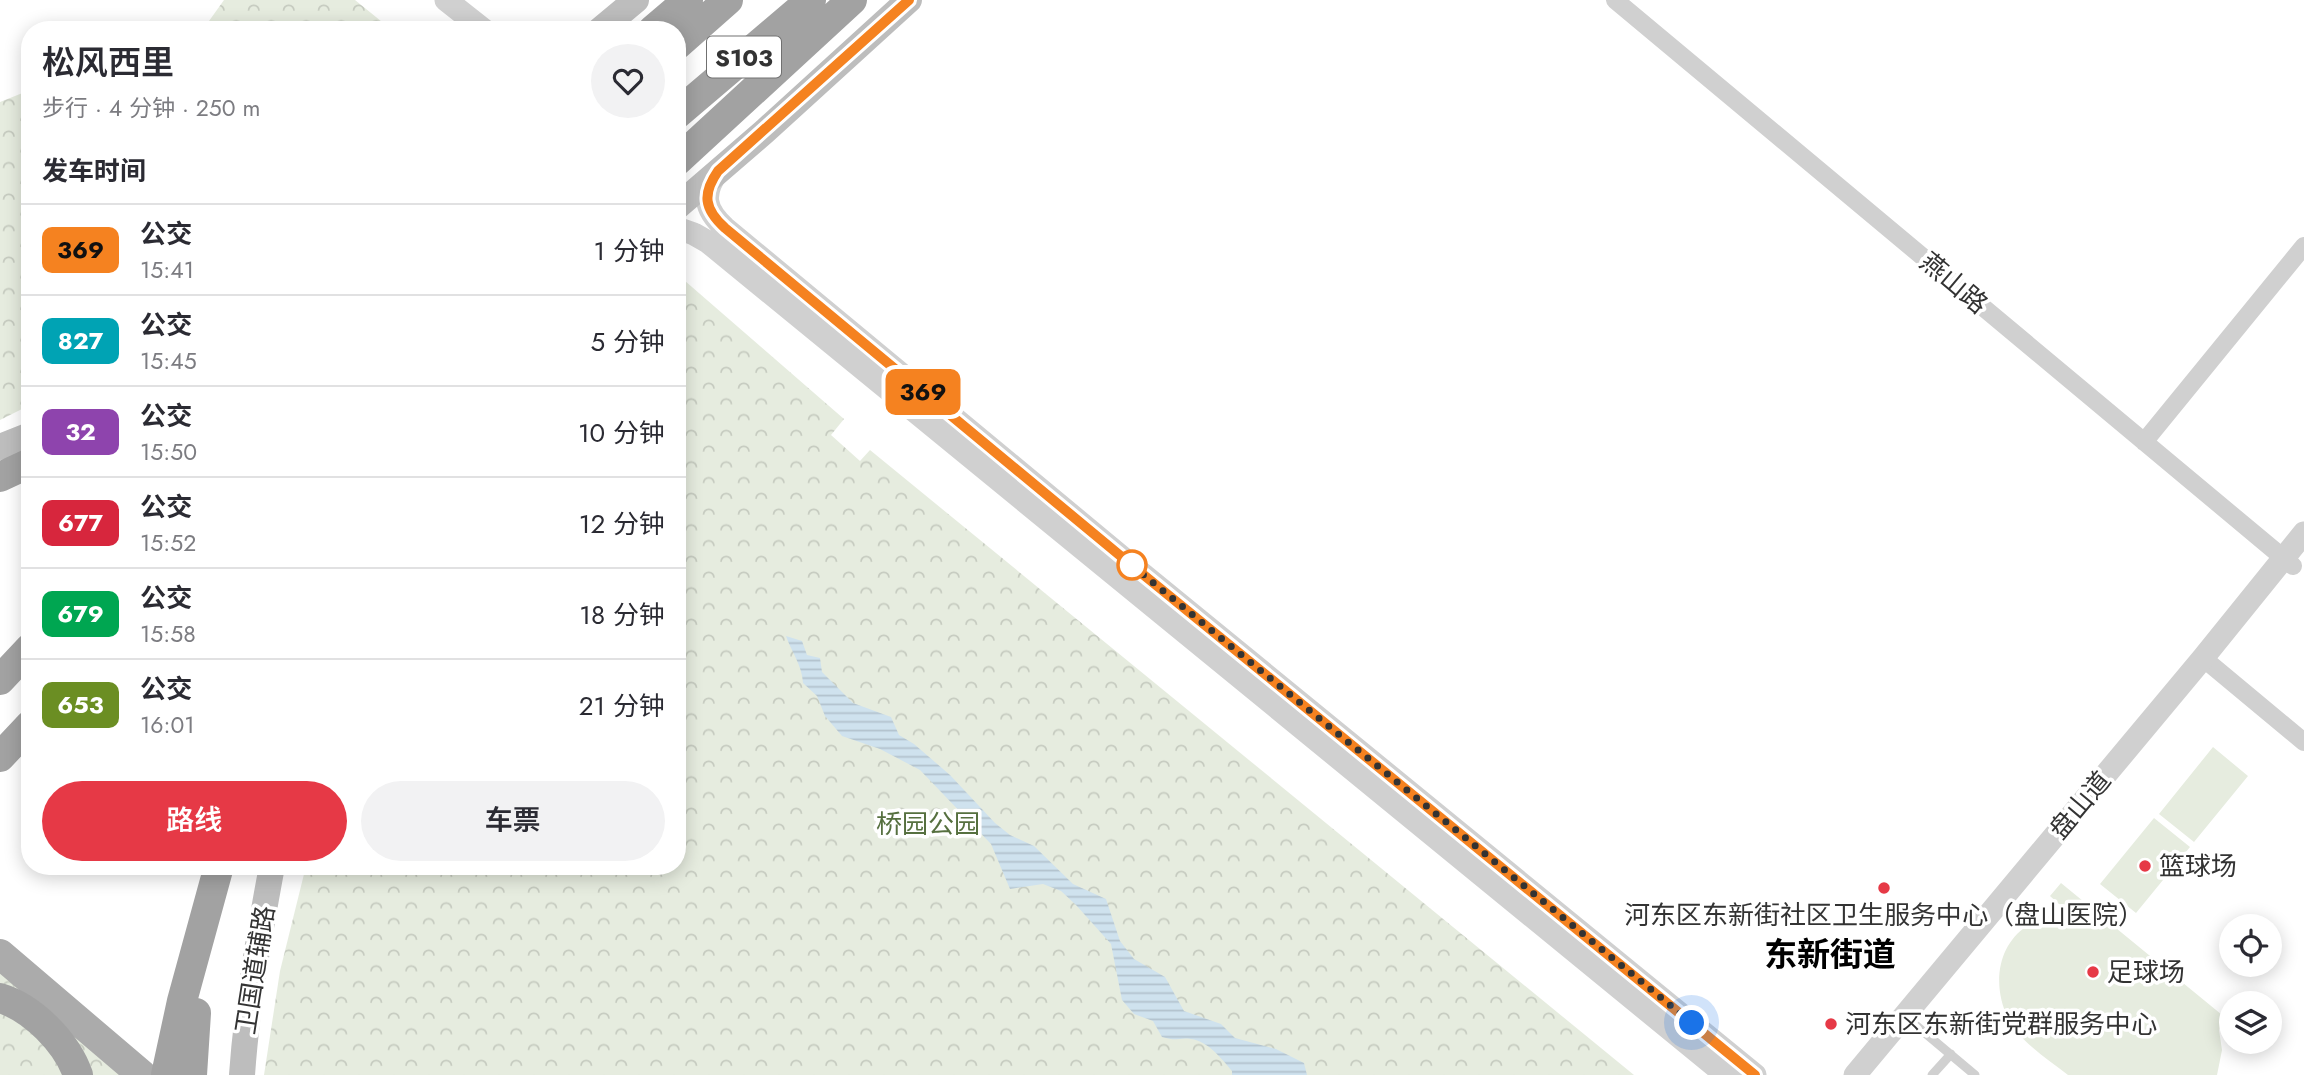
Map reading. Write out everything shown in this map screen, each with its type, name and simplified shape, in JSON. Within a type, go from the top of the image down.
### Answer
[{"type":"highway","points":[[664,21],[688,0]]},
{"type":"highway","name":"S103","points":[[686,37],[728,0]]},
{"type":"highway","name":"S103","points":[[686,106],[811,0]]},
{"type":"highway","points":[[686,153],[852,0]]},
{"type":"highway","points":[[0,477],[21,467]]},
{"type":"highway","points":[[0,680],[21,658]]},
{"type":"highway","points":[[0,757],[21,735]]},
{"type":"highway","points":[[166,1075],[182,1001],[217,875]]},
{"type":"highway","points":[[192,1075],[202,932]]},
{"type":"highway","points":[[0,998],[33,1017],[59,1039],[78,1075]]},
{"type":"main road","points":[[611,21],[636,0]]},
{"type":"main road","points":[[686,198],[909,0]]},
{"type":"main road","points":[[0,447],[21,439]]},
{"type":"main road","name":"卫国道辅路","points":[[242,1075],[245,1029],[270,875]]},
{"type":"main road","points":[[0,954],[142,1075]]},
{"type":"street","points":[[428,0],[454,21]]},
{"type":"street","points":[[446,0],[473,21]]},
{"type":"street","name":"燕山路","points":[[1615,0],[2144,442],[2294,559]]},
{"type":"street","points":[[718,171],[708,188],[707,196],[712,215],[725,228],[1112,549],[1755,1075]]},
{"type":"street","points":[[686,232],[719,251],[1727,1075]]},
{"type":"street","points":[[2144,442],[2304,246]]},
{"type":"street","name":"盘山道","points":[[1868,1075],[1909,1019],[2294,559],[2304,533]]},
{"type":"street","points":[[2208,662],[2304,742]]},
{"type":"street","name":"盘山道","points":[[1855,1075],[1909,1019]]},
{"type":"lane","points":[[1909,1019],[1975,1075]]},
{"type":"lane","points":[[1932,1075],[1951,1054]]},
{"type":"green space","points":[[224,0],[355,0],[381,21],[209,21]]},
{"type":"green space","points":[[21,94],[21,410],[0,420],[0,102]]},
{"type":"green space","name":"桥园公园","points":[[686,282],[844,419],[831,435],[860,461],[870,450],[1634,1075],[264,1075],[280,971],[304,875],[686,875]]},
{"type":"green space","name":"篮球场","points":[[2213,747],[2248,776],[2194,842],[2159,814]]},
{"type":"green space","name":"篮球场","points":[[2154,818],[2190,847],[2136,913],[2100,884]]},
{"type":"green space","points":[[2061,883],[2219,1012],[2219,1054],[2221,1054],[2217,1075],[2068,1075],[2020,1035],[2007,1016],[2002,1002],[1999,974],[2002,960],[2016,935],[2027,926],[2047,916],[2068,912],[2050,896]]},
{"type":"green space","points":[[0,972],[124,1075],[0,1075]]},
{"type":"water","points":[[786,636],[802,641],[807,655],[820,658],[822,672],[853,703],[891,717],[899,735],[914,744],[950,775],[995,823],[1010,835],[1034,846],[1073,884],[1106,899],[1120,941],[1134,959],[1165,977],[1184,1011],[1221,1024],[1235,1038],[1276,1049],[1304,1063],[1307,1075],[1232,1075],[1224,1061],[1203,1043],[1191,1039],[1162,1037],[1153,1021],[1134,1014],[1122,1000],[1111,944],[1076,905],[1061,891],[1043,884],[1010,889],[991,844],[920,770],[880,749],[842,736],[825,716],[817,696],[803,683],[799,665]]},
{"type":"bus line","name":"369","points":[[909,0],[718,171],[708,188],[708,205],[712,215],[1123,558],[1755,1075]]},
{"type":"place","name":"篮球场","points":[[2145,866]]},
{"type":"place","name":"河东区东新街社区卫生服务中心（盘山医院）","points":[[1884,888]]},
{"type":"place","name":"足球场","points":[[2093,972]]},
{"type":"place","name":"河东区东新街党群服务中心","points":[[1831,1024]]},
{"type":"district","name":"东新街道","points":[[1830,954]]},
{"type":"route","points":[[1132,565],[1123,558],[1692,1023]]}]
